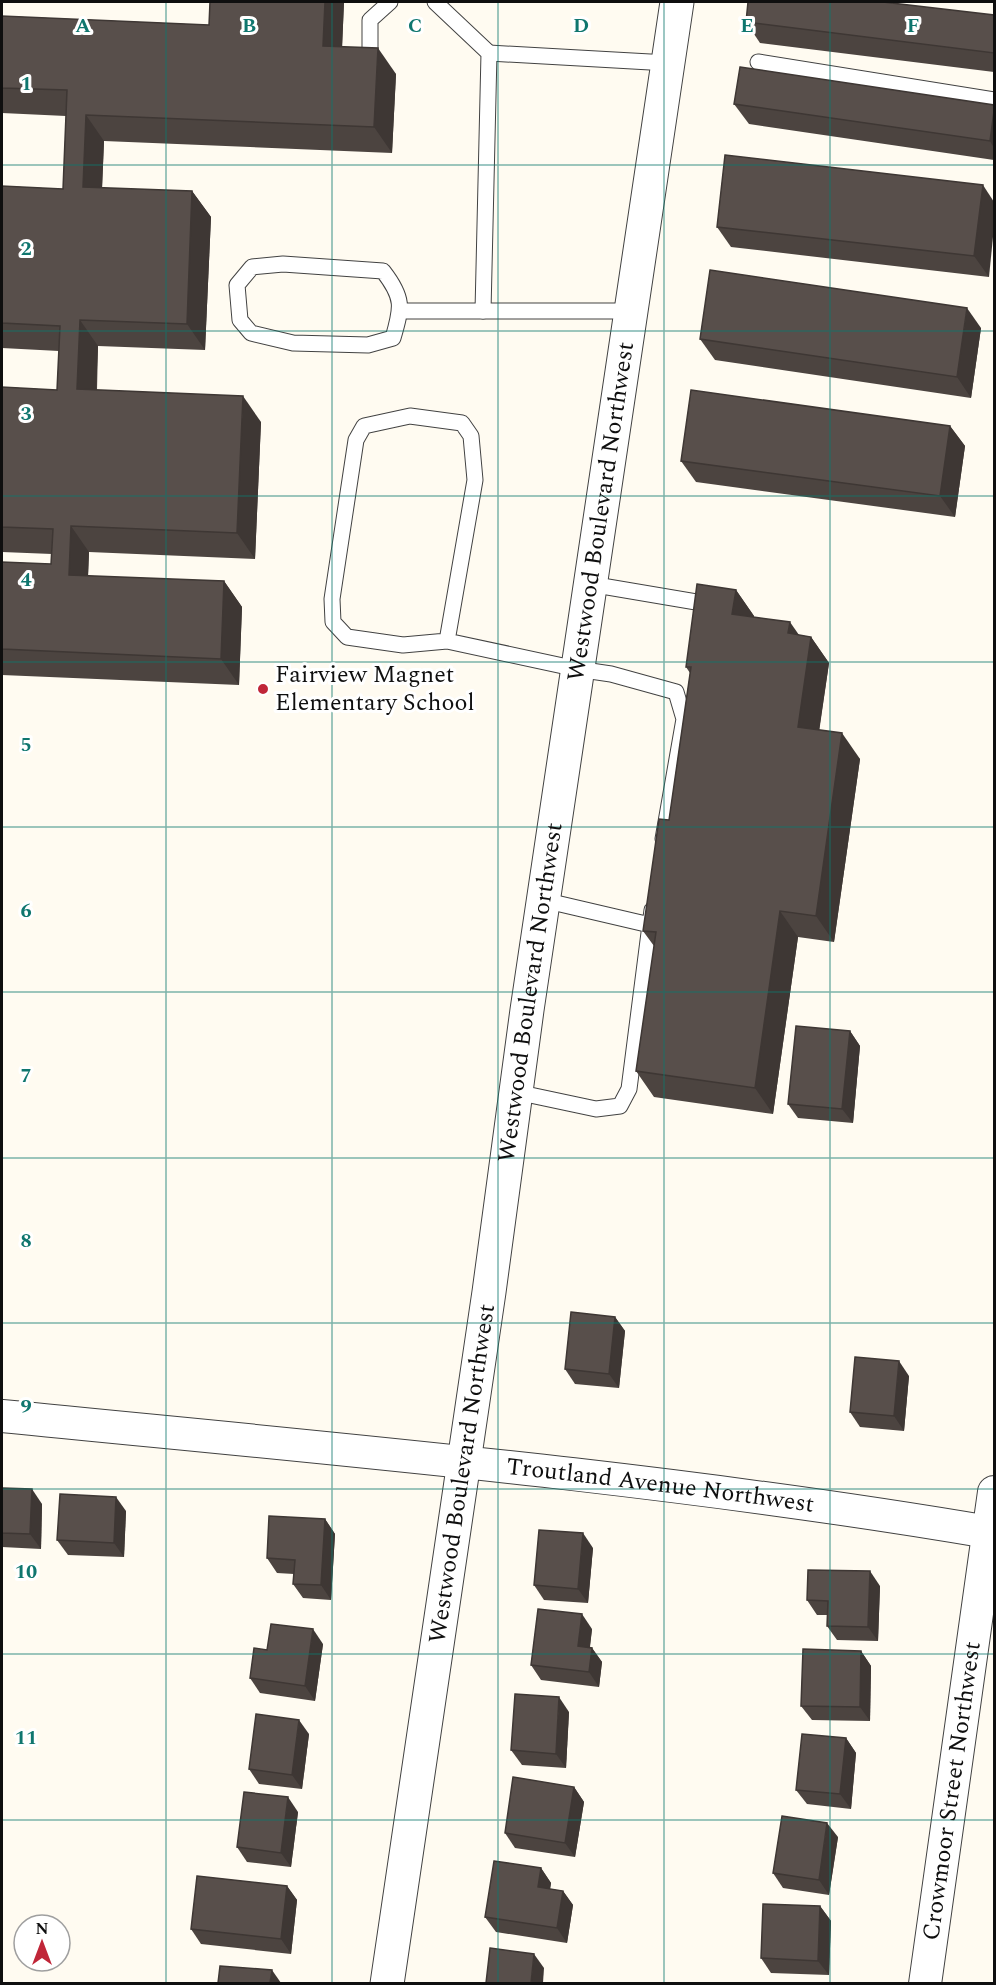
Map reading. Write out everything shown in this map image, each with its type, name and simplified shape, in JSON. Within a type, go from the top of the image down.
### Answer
[{"type":"street","name":"Westwood Boulevard Northwest","points":[[387,1983],[489,1292],[543,900],[677,2]]},
{"type":"street","name":"Troutland Avenue Northwest","points":[[2,1416],[463,1462],[797,1501],[992,1532]]},
{"type":"street","name":"Crowmoor Street Northwest","points":[[925,1983],[992,1532],[994,1492]]},
{"type":"lane","points":[[370,60],[370,20],[390,2]]},
{"type":"lane","points":[[435,2],[489,53],[668,63]]},
{"type":"lane","points":[[483,311],[489,53]]},
{"type":"lane","points":[[758,62],[994,100]]},
{"type":"lane","points":[[283,264],[383,271],[394,286],[401,311],[393,338],[368,345],[293,343],[251,333],[240,320],[237,285],[252,267],[283,264]]},
{"type":"lane","points":[[401,311],[631,311]]},
{"type":"lane","points":[[447,641],[475,480],[471,436],[462,423],[410,416],[364,426],[356,440],[332,599],[333,622],[347,637],[403,645],[447,641],[577,669],[611,674],[676,692],[684,719],[660,858]]},
{"type":"lane","points":[[590,584],[730,607]]},
{"type":"lane","points":[[516,1092],[596,1109],[620,1106],[629,1089],[655,891]]},
{"type":"lane","points":[[543,900],[650,925]]},
{"type":"building","points":[[210,2],[325,2],[323,46],[378,48],[374,127],[86,115],[83,187],[192,191],[187,324],[80,320],[77,389],[243,396],[237,533],[71,526],[69,575],[224,581],[221,659],[2,649],[2,562],[51,564],[53,529],[2,527],[2,387],[57,390],[60,326],[2,323],[2,186],[63,189],[67,90],[2,88],[2,16],[209,25]]},
{"type":"building","points":[[748,2],[883,2],[994,15],[994,53],[746,22]]},
{"type":"building","points":[[740,67],[994,105],[990,141],[734,104]]},
{"type":"building","points":[[725,155],[983,185],[974,256],[717,227]]},
{"type":"building","points":[[710,270],[967,308],[957,377],[700,339]]},
{"type":"building","points":[[691,390],[950,426],[940,496],[681,461]]},
{"type":"building","points":[[697,584],[736,590],[732,614],[790,622],[788,633],[811,637],[798,727],[842,733],[816,916],[780,911],[755,1088],[636,1071],[656,932],[643,931],[659,819],[669,820],[691,667],[686,667]]},
{"type":"building","points":[[796,1026],[850,1031],[842,1109],[788,1104]]},
{"type":"building","points":[[571,1312],[615,1317],[609,1374],[565,1369]]},
{"type":"building","points":[[855,1357],[899,1361],[894,1416],[850,1412]]},
{"type":"building","points":[[2,1488],[32,1489],[30,1534],[2,1533]]},
{"type":"building","points":[[60,1494],[116,1497],[114,1543],[57,1540]]},
{"type":"building","points":[[269,1516],[325,1519],[321,1585],[293,1584],[295,1560],[267,1558]]},
{"type":"building","points":[[539,1530],[583,1533],[578,1589],[534,1585]]},
{"type":"building","points":[[808,1570],[870,1571],[868,1627],[827,1626],[828,1601],[807,1600]]},
{"type":"building","points":[[538,1609],[582,1614],[578,1646],[592,1648],[589,1672],[531,1665]]},
{"type":"building","points":[[271,1624],[313,1629],[305,1686],[250,1678],[254,1648],[267,1650]]},
{"type":"building","points":[[803,1649],[861,1651],[860,1707],[801,1706]]},
{"type":"building","points":[[515,1694],[559,1697],[556,1754],[511,1750]]},
{"type":"building","points":[[256,1714],[299,1720],[292,1775],[249,1769]]},
{"type":"building","points":[[802,1734],[846,1738],[840,1794],[796,1790]]},
{"type":"building","points":[[513,1777],[574,1787],[565,1843],[505,1833]]},
{"type":"building","points":[[244,1792],[288,1797],[281,1853],[237,1847]]},
{"type":"building","points":[[782,1816],[827,1823],[819,1880],[773,1873]]},
{"type":"building","points":[[494,1861],[541,1868],[538,1887],[563,1891],[557,1928],[485,1917]]},
{"type":"building","points":[[197,1876],[287,1886],[281,1939],[191,1929]]},
{"type":"building","points":[[763,1904],[820,1906],[818,1961],[761,1958]]},
{"type":"building","points":[[490,1948],[534,1954],[531,1983],[486,1983]]},
{"type":"building","points":[[220,1966],[272,1970],[270,1983],[218,1983]]},
{"type":"place","name":"Fairview Magnet Elementary School","points":[[263,689]]}]
